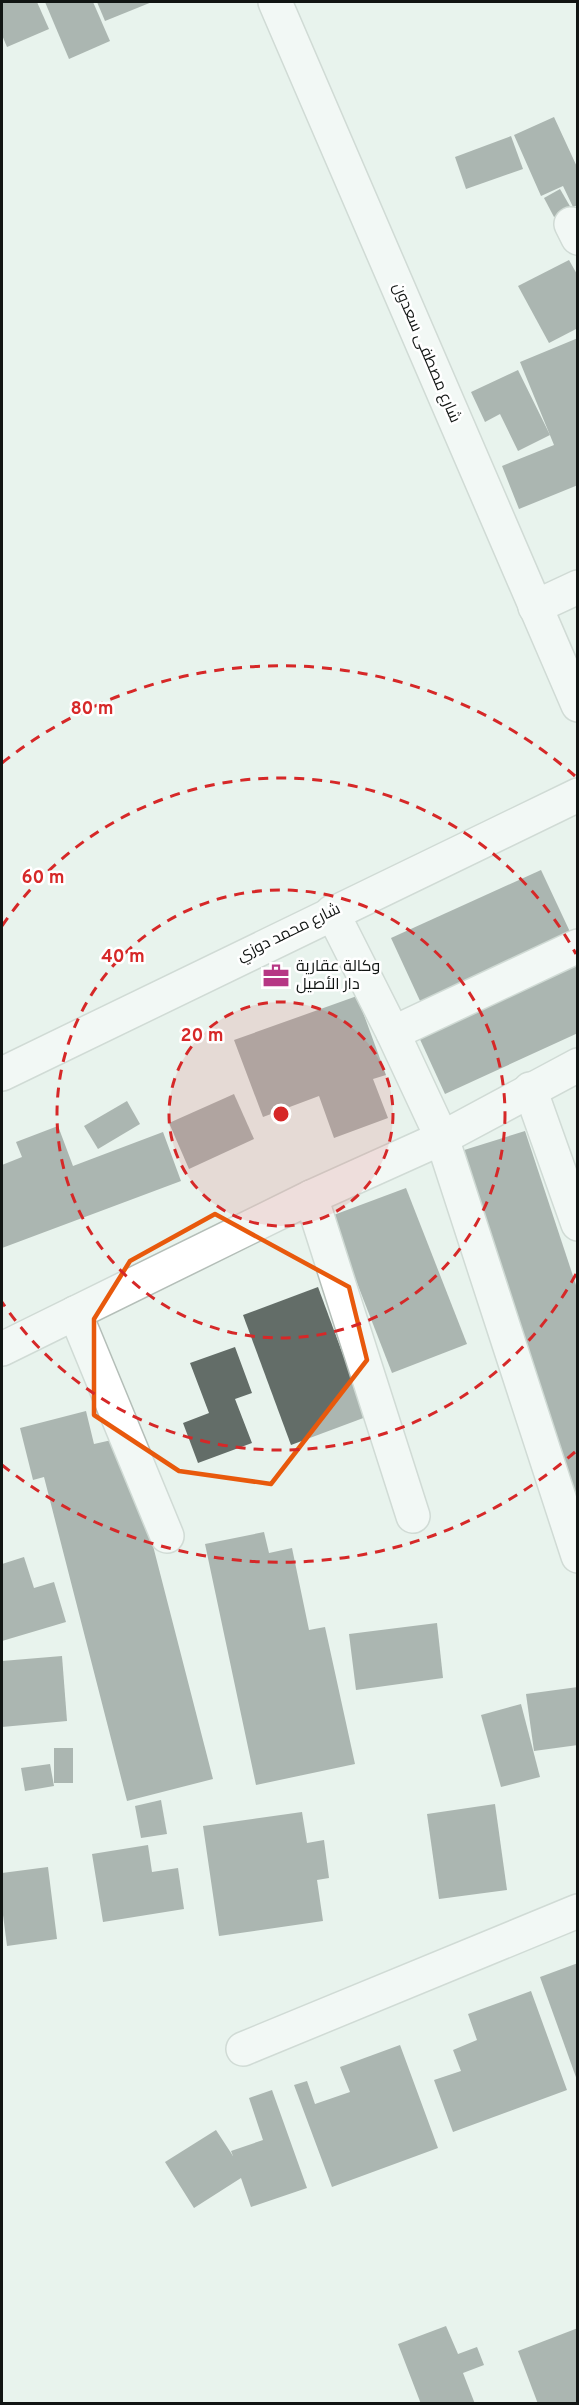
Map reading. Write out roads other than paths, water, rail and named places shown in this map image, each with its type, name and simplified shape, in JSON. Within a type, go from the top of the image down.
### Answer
[{"type":"street","name":"شارع مصطفى سعدون","points":[[275,2],[578,705]]},
{"type":"street","points":[[535,607],[578,587]]},
{"type":"street","name":"شارع محمد دوزي","points":[[2,1074],[332,912],[578,795]]},
{"type":"street","points":[[332,912],[393,1033],[442,1138],[576,1550]]},
{"type":"street","points":[[393,1033],[578,946]]},
{"type":"street","points":[[2,1349],[311,1197],[442,1138],[578,1065]]},
{"type":"street","points":[[530,1089],[578,1224]]},
{"type":"street","points":[[311,1197],[413,1516]]},
{"type":"street","points":[[75,1313],[167,1536]]},
{"type":"street","points":[[243,2049],[578,1911]]},
{"type":"place","name":"وكالة عقارية دار الأصيل","points":[[276,976]]}]
